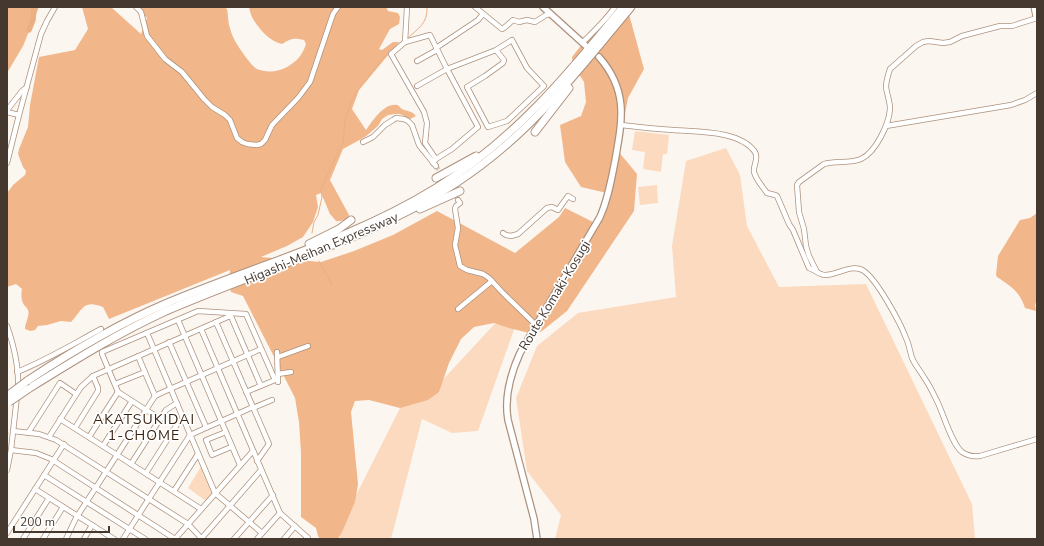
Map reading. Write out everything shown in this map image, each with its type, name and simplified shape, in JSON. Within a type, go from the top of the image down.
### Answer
[{"type":"highway","name":"Higashi-Meihan Expressway","points":[[8,399],[74,351],[119,326],[163,305],[348,232],[382,217],[435,189],[471,165],[519,125],[565,77],[623,7]]},
{"type":"highway","name":"Higashi-Meihan Expressway","points":[[28,385],[108,340],[166,312],[364,232],[402,214],[457,183],[491,158],[552,100],[605,40],[631,7]]},
{"type":"highway","points":[[535,132],[605,40]]},
{"type":"highway","points":[[436,178],[475,157],[519,125]]},
{"type":"highway","points":[[364,232],[377,228],[460,191]]},
{"type":"highway","points":[[261,266],[332,233],[351,220]]},
{"type":"main road","points":[[543,7],[584,44]]},
{"type":"main road","name":"Route Komaki-Kosugi","points":[[537,539],[534,519],[508,420],[506,400],[518,357],[606,204],[621,125],[622,112],[616,83],[610,71],[599,57]]},
{"type":"street","points":[[7,163],[41,34],[55,7]]},
{"type":"street","points":[[136,7],[140,12],[147,36],[165,59],[182,72],[212,107],[230,120],[237,138],[247,144],[257,145],[261,144],[265,140],[272,125],[298,98],[310,82],[328,33],[333,14],[338,7]]},
{"type":"street","points":[[405,41],[406,7]]},
{"type":"street","points":[[475,7],[502,29],[513,20],[518,22],[527,20],[534,22],[550,14]]},
{"type":"street","points":[[584,44],[615,7]]},
{"type":"street","points":[[1036,13],[1012,26],[1000,26],[962,36],[950,42],[943,43],[929,41],[923,42],[916,46],[890,69],[886,87],[890,102],[889,120],[875,146],[868,154],[855,161],[829,162],[824,164],[797,185],[799,212],[804,229],[806,246],[816,270],[820,274],[824,275],[857,268],[869,275],[875,282],[894,312],[906,337],[912,359],[938,402],[957,447],[962,452],[973,457],[1037,439]]},
{"type":"street","points":[[416,61],[437,49],[478,20],[483,14]]},
{"type":"street","points":[[363,142],[373,137],[392,120],[396,118],[404,119],[412,125],[419,145],[434,165],[436,158],[452,150],[478,127],[431,36],[429,35],[405,41],[391,54],[424,112],[427,123],[425,142],[436,158]]},
{"type":"street","points":[[417,86],[447,69],[496,50],[512,40],[527,68],[544,86],[505,123],[488,127],[467,86],[485,76],[503,63],[504,60],[496,50]]},
{"type":"street","points":[[19,115],[7,112],[26,87]]},
{"type":"street","points":[[886,126],[1011,105],[1025,100],[1037,93]]},
{"type":"street","points":[[621,125],[710,132],[733,138],[751,147],[757,158],[754,169],[755,174],[767,193],[775,194],[777,196],[809,268],[816,270]]},
{"type":"street","points":[[503,233],[511,236],[518,234],[547,208],[552,207],[558,210],[568,196],[573,199]]},
{"type":"street","points":[[458,200],[460,203],[454,210],[458,224],[455,245],[461,268],[483,274],[489,278],[536,325]]},
{"type":"street","points":[[458,309],[492,281]]},
{"type":"street","points":[[161,419],[118,392],[102,352],[198,311],[230,315],[246,314],[275,380],[246,392]]},
{"type":"street","points":[[49,437],[83,384],[93,376],[230,315]]},
{"type":"street","points":[[230,315],[261,386]]},
{"type":"street","points":[[178,320],[240,465]]},
{"type":"street","points":[[216,322],[269,444],[257,461]]},
{"type":"street","points":[[7,326],[14,350],[18,372],[17,397],[11,450],[7,470]]},
{"type":"street","points":[[18,372],[50,358],[101,329]]},
{"type":"street","points":[[201,329],[280,513],[308,539]]},
{"type":"street","points":[[147,333],[216,493],[262,533]]},
{"type":"street","points":[[169,342],[206,427]]},
{"type":"street","points":[[278,382],[277,354],[308,346]]},
{"type":"street","points":[[66,539],[71,526],[155,396],[261,349]]},
{"type":"street","points":[[138,356],[155,396]]},
{"type":"street","points":[[115,384],[145,372]]},
{"type":"street","points":[[272,375],[291,372]]},
{"type":"street","points":[[75,428],[98,391],[93,376]]},
{"type":"street","points":[[28,433],[60,383],[76,394]]},
{"type":"street","points":[[89,437],[118,392]]},
{"type":"street","points":[[103,446],[132,400]]},
{"type":"street","points":[[123,539],[190,435],[272,400]]},
{"type":"street","points":[[131,464],[168,408],[177,404]]},
{"type":"street","points":[[146,473],[178,423],[184,418]]},
{"type":"street","points":[[60,419],[202,509]]},
{"type":"street","points":[[13,431],[49,437],[64,444],[188,524],[201,539],[261,470]]},
{"type":"street","points":[[226,432],[206,440],[212,455],[231,447]]},
{"type":"street","points":[[7,533],[64,444]]},
{"type":"street","points":[[11,450],[36,453],[44,456],[175,539],[253,451]]},
{"type":"street","points":[[174,491],[198,454]]},
{"type":"street","points":[[44,475],[145,539]]},
{"type":"street","points":[[35,489],[114,539]]},
{"type":"street","points":[[234,539],[272,495]]},
{"type":"street","points":[[23,539],[49,498]]},
{"type":"street","points":[[43,539],[63,507]]},
{"type":"street","points":[[257,539],[280,513]]},
{"type":"street","points":[[84,539],[92,525]]},
{"type":"street","points":[[284,539],[295,526]]},
{"type":"street","points":[[103,539],[106,534]]},
{"type":"shaded area","points":[[7,7],[39,7],[23,46],[7,73]]},
{"type":"shaded area","points":[[82,7],[111,7],[141,34],[147,18],[137,7],[224,7],[227,9],[229,25],[233,36],[241,50],[254,67],[268,71],[280,70],[294,63],[303,52],[306,44],[304,40],[297,39],[290,40],[282,44],[273,41],[255,23],[249,7],[386,7],[388,11],[398,13],[400,17],[399,24],[390,29],[379,49],[382,50],[393,42],[399,42],[359,90],[352,109],[366,130],[379,113],[388,106],[397,105],[416,116],[410,119],[400,114],[388,115],[382,119],[378,126],[365,137],[343,149],[330,180],[349,215],[348,219],[336,221],[330,214],[321,193],[316,195],[318,207],[313,222],[303,237],[287,246],[261,257],[321,262],[354,251],[393,235],[437,211],[515,253],[559,217],[565,208],[599,225],[608,206],[611,194],[581,187],[565,162],[560,125],[581,116],[586,102],[584,82],[573,65],[572,57],[611,7],[627,7],[644,69],[628,98],[618,151],[637,174],[634,211],[567,311],[542,331],[533,334],[494,323],[474,327],[461,339],[449,363],[439,392],[428,400],[400,408],[369,400],[355,401],[351,412],[358,484],[355,502],[338,539],[320,539],[316,528],[301,517],[301,453],[299,422],[295,398],[243,296],[231,292],[229,284],[230,270],[109,319],[103,307],[91,304],[84,307],[71,322],[61,321],[38,326],[35,330],[30,331],[25,329],[28,309],[22,301],[22,289],[16,284],[7,287],[7,193],[13,185],[25,175],[26,171],[18,154],[28,127],[30,105],[39,57],[75,50],[88,29]]},
{"type":"shaded area","points":[[635,131],[669,135],[667,154],[663,154],[661,172],[643,169],[645,152],[632,150]]},
{"type":"shaded area","points":[[726,148],[740,175],[747,226],[779,287],[866,284],[972,504],[975,539],[555,539],[561,515],[527,471],[516,398],[537,346],[578,313],[676,297],[672,246],[686,161]]},
{"type":"shaded area","points":[[657,185],[658,203],[640,205],[638,187]]},
{"type":"shaded area","points":[[1037,213],[1036,311],[1025,308],[1018,294],[996,275],[998,256],[1020,220],[1030,218]]},
{"type":"shaded area","points":[[501,317],[516,324],[478,431],[452,433],[422,419],[391,539],[340,539],[340,527],[403,402],[437,386]]},
{"type":"shaded area","points":[[202,465],[213,493],[206,501],[188,488]]},
{"type":"waterway","points":[[29,30],[33,20],[34,7]]},
{"type":"waterway","points":[[407,39],[424,22],[427,7]]},
{"type":"waterway","points":[[312,233],[322,197],[321,189],[343,142],[345,120],[351,102],[357,91],[383,58],[404,40]]},
{"type":"waterway","points":[[319,261],[332,285]]},
{"type":"waterway","points":[[7,437],[8,433]]},
{"type":"tunnel","points":[[436,166],[447,183]]},
{"type":"district","name":"AKATSUKIDAI 1-CHOME","points":[[144,428]]}]
